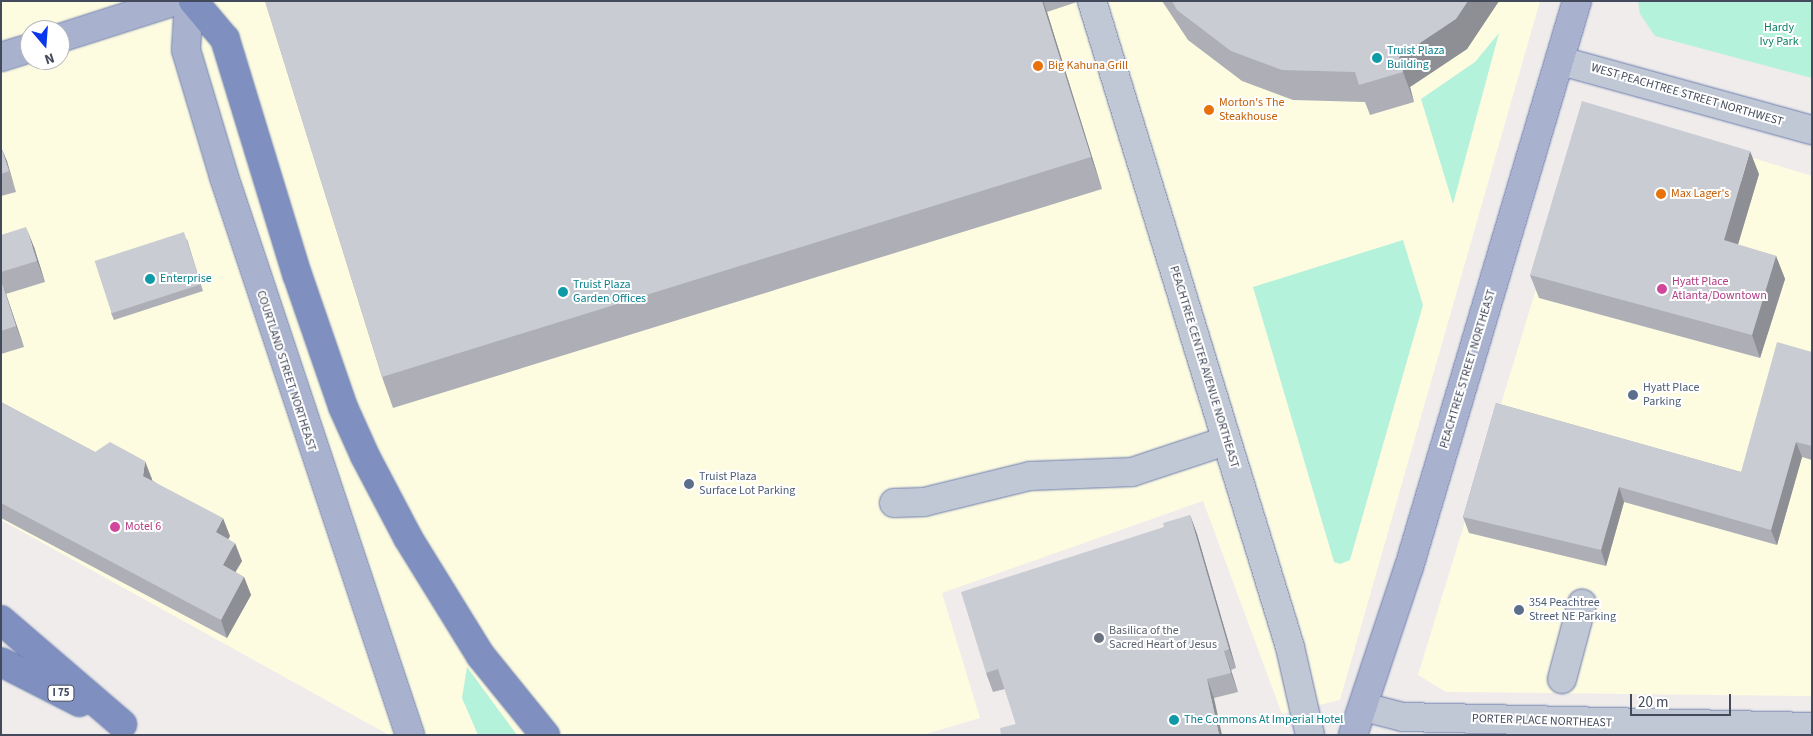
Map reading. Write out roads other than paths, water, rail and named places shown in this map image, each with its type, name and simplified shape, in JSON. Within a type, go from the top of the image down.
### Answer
[{"type":"highway","points":[[193,1],[225,39],[297,274],[343,407],[365,456],[408,538],[481,656],[545,735]]},
{"type":"highway","points":[[1,620],[130,729]]},
{"type":"highway","name":"I 75","points":[[1,662],[130,729]]},
{"type":"main road","points":[[70,35],[176,1]]},
{"type":"main road","name":"COURTLAND STREET NORTHEAST","points":[[189,1],[186,50],[224,177],[410,735]]},
{"type":"main road","name":"PEACHTREE STREET NORTHEAST","points":[[1353,735],[1364,707],[1561,61],[1577,1]]},
{"type":"main road","points":[[1,57],[20,51]]},
{"type":"street","name":"PEACHTREE CENTER AVENUE NORTHEAST","points":[[1092,1],[1290,646],[1310,735]]},
{"type":"street","name":"WEST PEACHTREE STREET NORTHWEST","points":[[1561,61],[1812,130]]},
{"type":"street","points":[[894,503],[924,502],[1030,476],[1132,472],[1226,441]]},
{"type":"street","points":[[1562,679],[1582,604]]},
{"type":"street","name":"PORTER PLACE NORTHEAST","points":[[1364,707],[1403,717],[1812,727]]},
{"type":"place","name":"Truist Plaza Building","points":[[1377,58]]},
{"type":"place","name":"Big Kahuna Grill","points":[[1038,66]]},
{"type":"place","name":"Morton's The Steakhouse","points":[[1209,110]]},
{"type":"place","name":"Max Lager's","points":[[1661,194]]},
{"type":"place","name":"Enterprise","points":[[150,279]]},
{"type":"place","name":"Hyatt Place Atlanta/Downtown","points":[[1662,289]]},
{"type":"place","name":"Truist Plaza Garden Offices","points":[[563,292]]},
{"type":"place","name":"Hyatt Place Parking","points":[[1633,395]]},
{"type":"place","name":"Truist Plaza Surface Lot Parking","points":[[689,484]]},
{"type":"place","name":"Motel 6","points":[[115,527]]},
{"type":"place","name":"354 Peachtree Street NE Parking","points":[[1519,610]]},
{"type":"place","name":"Basilica of the Sacred Heart of Jesus","points":[[1099,638]]},
{"type":"place","name":"The Commons At Imperial Hotel","points":[[1174,720]]},
{"type":"park label","name":"Hardy Ivy Park","points":[[1779,35]]}]
